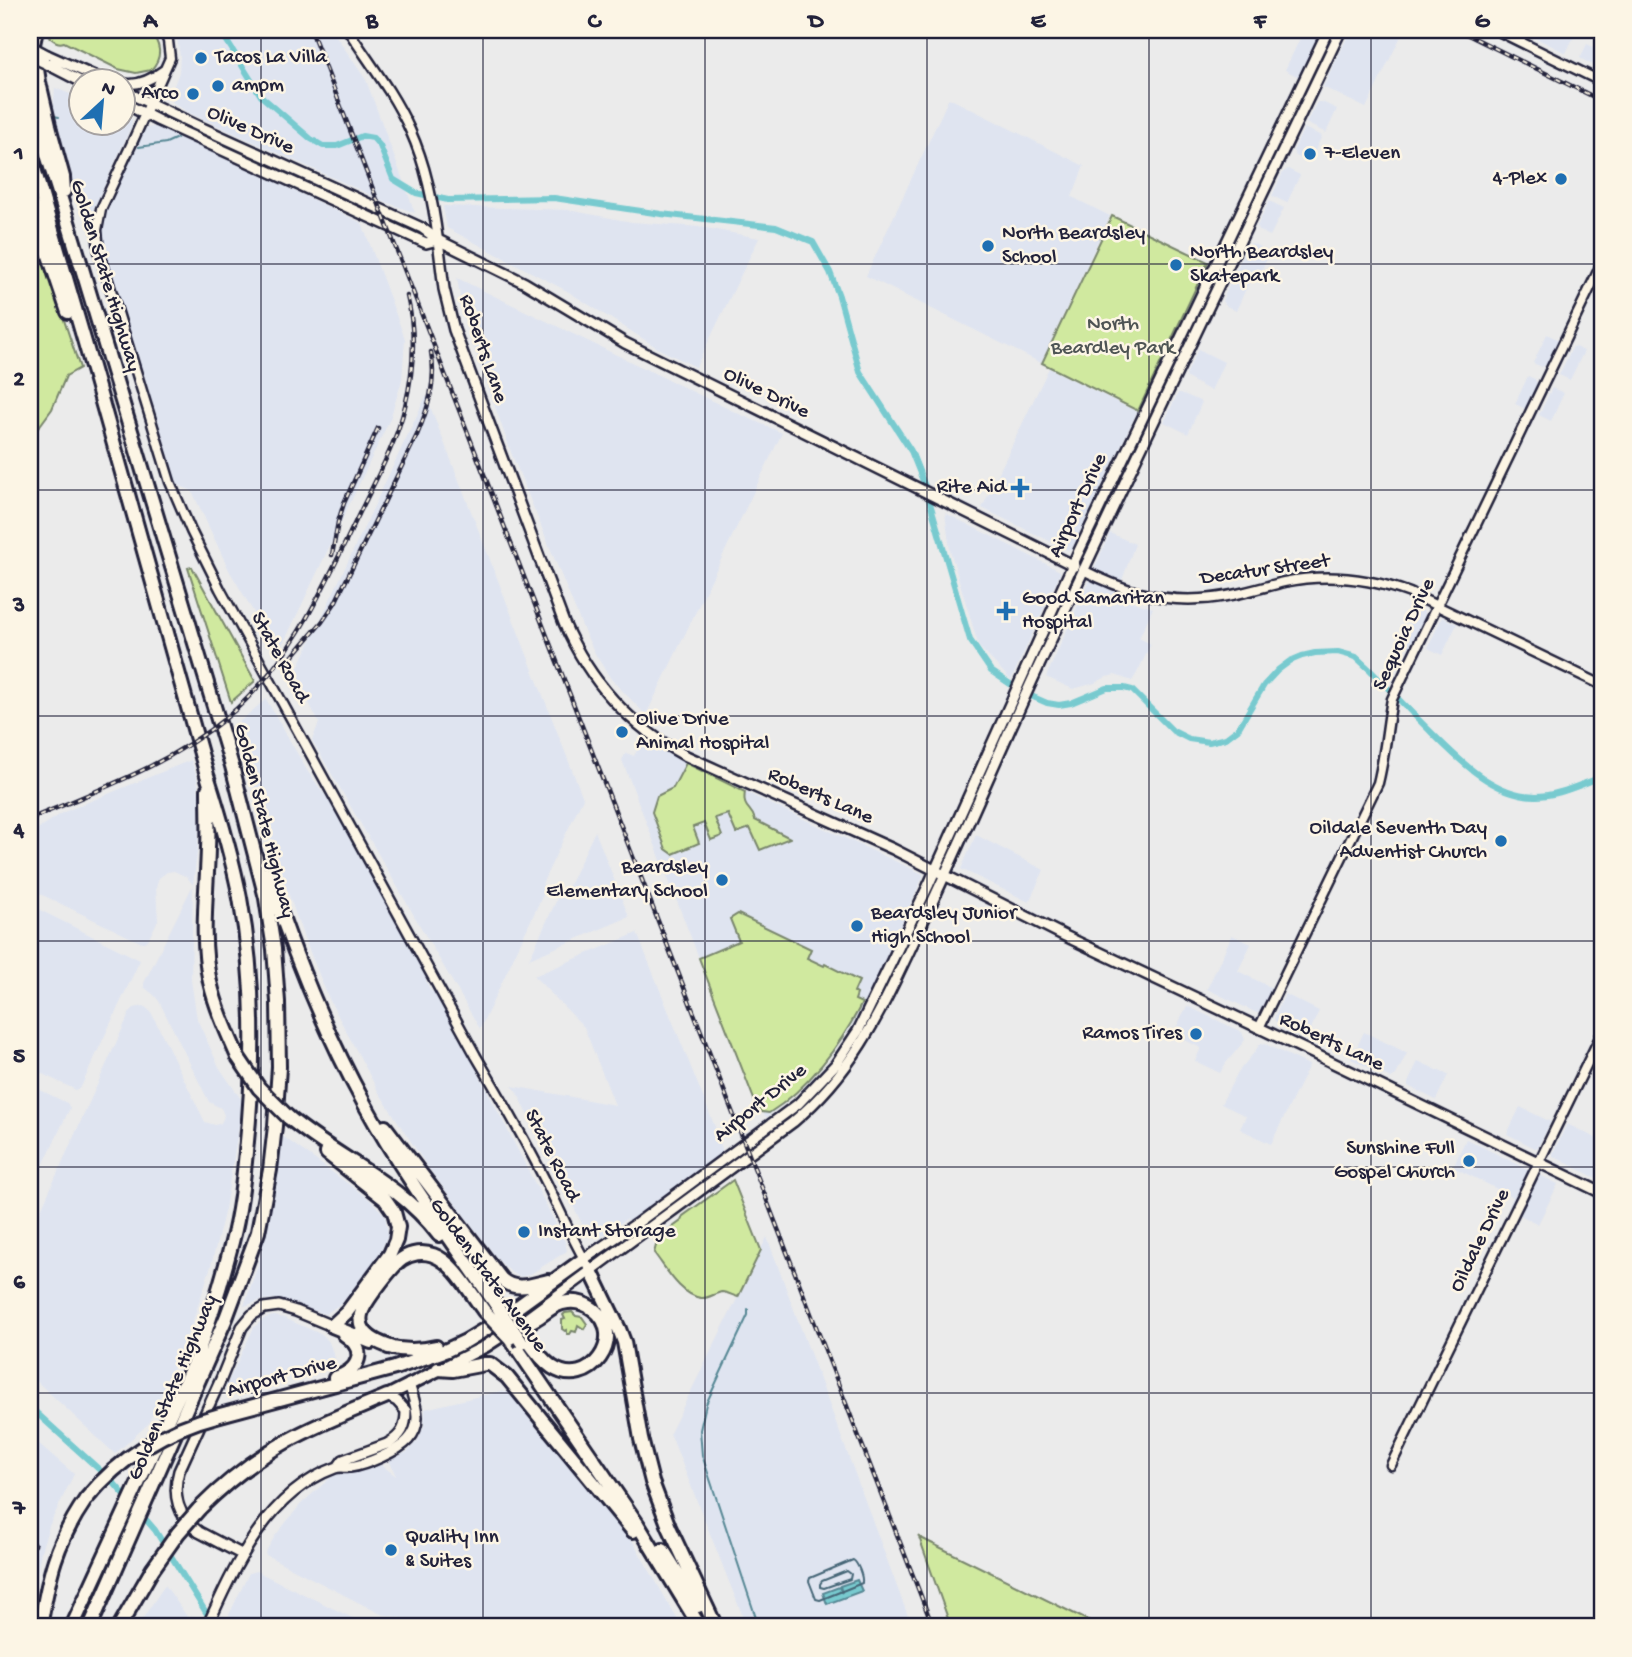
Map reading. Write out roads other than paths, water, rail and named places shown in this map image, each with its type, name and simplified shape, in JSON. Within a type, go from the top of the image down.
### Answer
[{"type":"highway","points":[[36,30],[33,44],[50,130],[63,177],[65,212]]},
{"type":"highway","name":"Golden State Highway","points":[[30,100],[232,766],[266,898],[272,936],[279,1028],[275,1125],[270,1170],[258,1232],[226,1318],[72,1627]]},
{"type":"highway","name":"Golden State Highway","points":[[30,155],[224,827],[244,922],[253,1025],[251,1102],[242,1190],[232,1240],[208,1327],[177,1414],[90,1627]]},
{"type":"highway","points":[[30,199],[82,353],[95,377]]},
{"type":"highway","name":"Golden State Avenue","points":[[232,766],[277,902],[334,1044],[364,1103],[402,1167],[491,1307]]},
{"type":"highway","points":[[207,775],[205,952],[217,1007],[238,1057],[274,1105],[305,1136],[385,1199],[397,1221],[396,1240],[390,1254],[347,1312],[332,1326]]},
{"type":"highway","points":[[364,1103],[394,1137],[501,1279],[521,1287],[555,1279]]},
{"type":"highway","name":"Golden State Avenue","points":[[288,1118],[384,1181],[412,1204],[443,1240],[491,1307],[518,1339],[642,1517],[710,1627]]},
{"type":"highway","points":[[393,1349],[376,1341],[365,1331],[361,1322],[362,1312],[393,1268],[412,1254],[429,1254],[446,1262],[491,1307]]},
{"type":"highway","points":[[588,1265],[624,1342],[641,1439],[659,1502],[716,1627]]},
{"type":"highway","name":"Airport Drive","points":[[40,1627],[50,1573],[67,1530],[86,1499],[126,1458],[175,1430],[447,1350],[494,1324],[555,1279],[588,1265]]},
{"type":"highway","points":[[578,1302],[591,1307],[600,1316],[606,1327],[607,1338],[596,1364],[581,1372],[570,1373],[551,1366],[518,1339],[534,1320],[560,1303],[578,1302]]},
{"type":"highway","points":[[332,1326],[393,1349],[422,1350],[474,1335]]},
{"type":"highway","points":[[287,1397],[342,1376],[356,1363],[359,1353],[356,1345],[332,1326]]},
{"type":"highway","name":"Golden State Avenue","points":[[518,1339],[700,1627]]},
{"type":"highway","points":[[438,1369],[453,1370],[490,1364],[507,1377],[674,1583]]},
{"type":"highway","name":"Airport Drive","points":[[119,1627],[152,1570],[178,1533],[227,1482],[270,1451],[307,1431],[387,1396]]},
{"type":"main road","name":"Airport Drive","points":[[588,1265],[681,1203],[785,1128],[827,1090],[851,1061],[870,1030],[945,876],[1072,565],[1328,30]]},
{"type":"main road","name":"Airport Drive","points":[[1024,685],[1083,570],[1340,30]]},
{"type":"main road","points":[[30,46],[47,59],[66,68]]},
{"type":"main road","points":[[30,56],[47,59]]},
{"type":"main road","name":"Olive Drive","points":[[136,96],[422,228],[439,240],[525,283],[625,343],[1083,570]]},
{"type":"main road","name":"Olive Drive","points":[[136,109],[426,243],[439,240]]},
{"type":"main road","points":[[197,138],[207,138],[268,165],[283,165]]},
{"type":"main road","name":"Roberts Lane","points":[[439,240],[444,289],[454,330],[564,623],[598,684],[634,722],[672,749],[893,849],[1065,936],[1602,1193]]},
{"type":"main road","name":"Airport Drive","points":[[387,1396],[495,1340],[518,1339],[588,1265],[777,1121],[824,1078],[846,1050],[866,1016],[1020,696]]},
{"type":"main road","points":[[243,1555],[193,1528],[181,1513],[176,1488],[179,1471],[242,1327],[251,1315],[264,1308],[279,1306],[332,1326]]},
{"type":"main road","points":[[206,1627],[243,1555],[263,1524],[284,1500],[312,1479],[338,1467],[350,1467],[373,1460],[410,1439],[416,1427],[418,1413],[409,1384]]},
{"type":"main road","points":[[338,1467],[343,1460],[394,1441],[403,1430],[406,1410],[387,1396]]},
{"type":"street","name":"State Road","points":[[163,30],[168,41],[170,58],[101,209],[97,240],[170,482],[191,531],[226,599],[499,1093],[588,1265]]},
{"type":"street","name":"Roberts Lane","points":[[348,30],[400,110],[417,148],[430,188],[439,240]]},
{"type":"street","points":[[1496,30],[1602,82]]},
{"type":"street","points":[[136,83],[157,76],[166,68]]},
{"type":"street","name":"Sequoia Drive","points":[[1259,1028],[1378,783],[1392,699],[1602,264]]},
{"type":"street","name":"Decatur Street","points":[[1083,570],[1130,591],[1182,600],[1227,596],[1303,579],[1362,579],[1393,587],[1438,606],[1602,685]]},
{"type":"street","name":"Oildale Drive","points":[[1391,1465],[1602,1033]]},
{"type":"water","points":[[857,1580],[862,1591],[827,1604],[823,1593],[839,1587],[842,1593],[840,1586]]},
{"type":"waterway","points":[[220,30],[261,96],[311,139],[323,146],[337,146],[362,136],[373,138],[380,146],[393,179],[416,193],[448,200],[554,198],[776,227],[813,242],[830,272],[839,296],[860,372],[911,451],[925,486],[970,640],[991,671],[1022,692],[1059,705],[1071,703],[1107,688],[1132,690],[1173,731],[1189,739],[1209,742],[1226,738],[1238,729],[1264,685],[1290,661],[1315,653],[1338,652],[1356,657],[1461,761],[1474,772],[1504,789],[1536,796],[1561,792],[1602,777]]},
{"type":"waterway","points":[[54,116],[59,117]]},
{"type":"waterway","points":[[139,147],[166,143],[177,138]]},
{"type":"waterway","points":[[748,1309],[748,1315],[706,1404],[700,1430],[702,1455],[759,1627]]},
{"type":"waterway","points":[[30,1407],[113,1482],[155,1530],[215,1627]]},
{"type":"railway","points":[[311,30],[933,1627]]},
{"type":"railway","points":[[1458,30],[1602,101]]},
{"type":"railway","points":[[30,819],[157,763],[205,734],[250,696],[288,649],[333,569],[385,461],[401,420],[413,351],[407,296]]},
{"type":"railway","points":[[291,658],[335,603],[417,435],[430,395],[433,374],[431,352]]},
{"type":"railway","points":[[332,555],[344,503],[378,428]]},
{"type":"railway","points":[[30,1542],[35,1545]]},
{"type":"place","name":"Tacos La Villa","points":[[201,58]]},
{"type":"place","name":"ampm","points":[[218,86]]},
{"type":"place","name":"Arco","points":[[193,94]]},
{"type":"place","name":"7-Eleven","points":[[1310,154]]},
{"type":"place","name":"4-Plex","points":[[1561,179]]},
{"type":"place","name":"North Beardsley School","points":[[988,246]]},
{"type":"place","name":"North Beardsley Skatepark","points":[[1176,265]]},
{"type":"place","name":"Rite Aid","points":[[1020,488]]},
{"type":"place","name":"Good Samaritan Hospital","points":[[1006,611]]},
{"type":"place","name":"Olive Drive Animal Hospital","points":[[622,732]]},
{"type":"place","name":"Oildale Seventh Day Adventist Church","points":[[1501,841]]},
{"type":"place","name":"Beardsley Elementary School","points":[[722,880]]},
{"type":"place","name":"Beardsley Junior High School","points":[[857,926]]},
{"type":"place","name":"Ramos Tires","points":[[1196,1034]]},
{"type":"place","name":"Sunshine Full Gospel Church","points":[[1469,1161]]},
{"type":"place","name":"Instant Storage","points":[[524,1232]]},
{"type":"place","name":"Quality Inn & Suites","points":[[391,1550]]},
{"type":"park label","name":"North Beardley Park","points":[[1113,337]]}]
